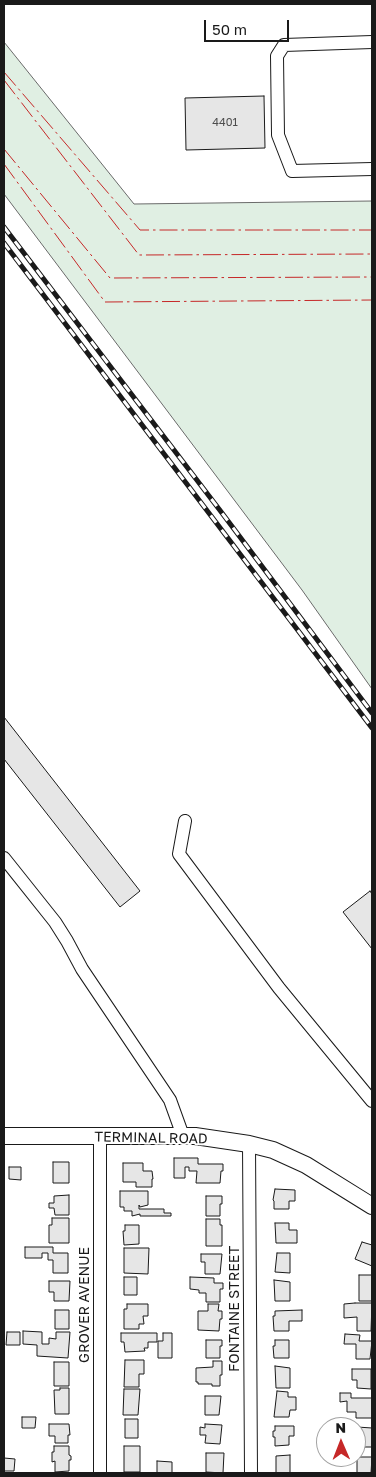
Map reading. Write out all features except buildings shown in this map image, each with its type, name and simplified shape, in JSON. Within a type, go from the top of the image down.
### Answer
[{"type":"main road","name":"TERMINAL ROAD","points":[[4,1136],[195,1136],[249,1144],[273,1150],[306,1165],[372,1206]]},
{"type":"street","points":[[372,42],[284,45],[277,56],[278,136],[292,171],[372,169]]},
{"type":"street","points":[[185,821],[179,854],[279,988],[372,1101]]},
{"type":"street","points":[[4,858],[55,922],[82,969],[170,1100],[183,1136]]},
{"type":"street","name":"GROVER AVENUE","points":[[100,1137],[100,1473]]},
{"type":"street","name":"FONTAINE STREET","points":[[249,1144],[251,1473]]},
{"type":"green space","points":[[4,42],[134,204],[372,201],[372,689],[302,590],[4,194]]},
{"type":"railway","points":[[4,227],[372,713]]},
{"type":"railway","points":[[4,243],[372,728]]},
{"type":"power","points":[[4,72],[140,230],[372,230]]},
{"type":"power","points":[[4,80],[139,255],[372,254]]},
{"type":"power","points":[[4,149],[110,278],[372,277]]},
{"type":"power","points":[[4,164],[105,302],[372,300]]}]
